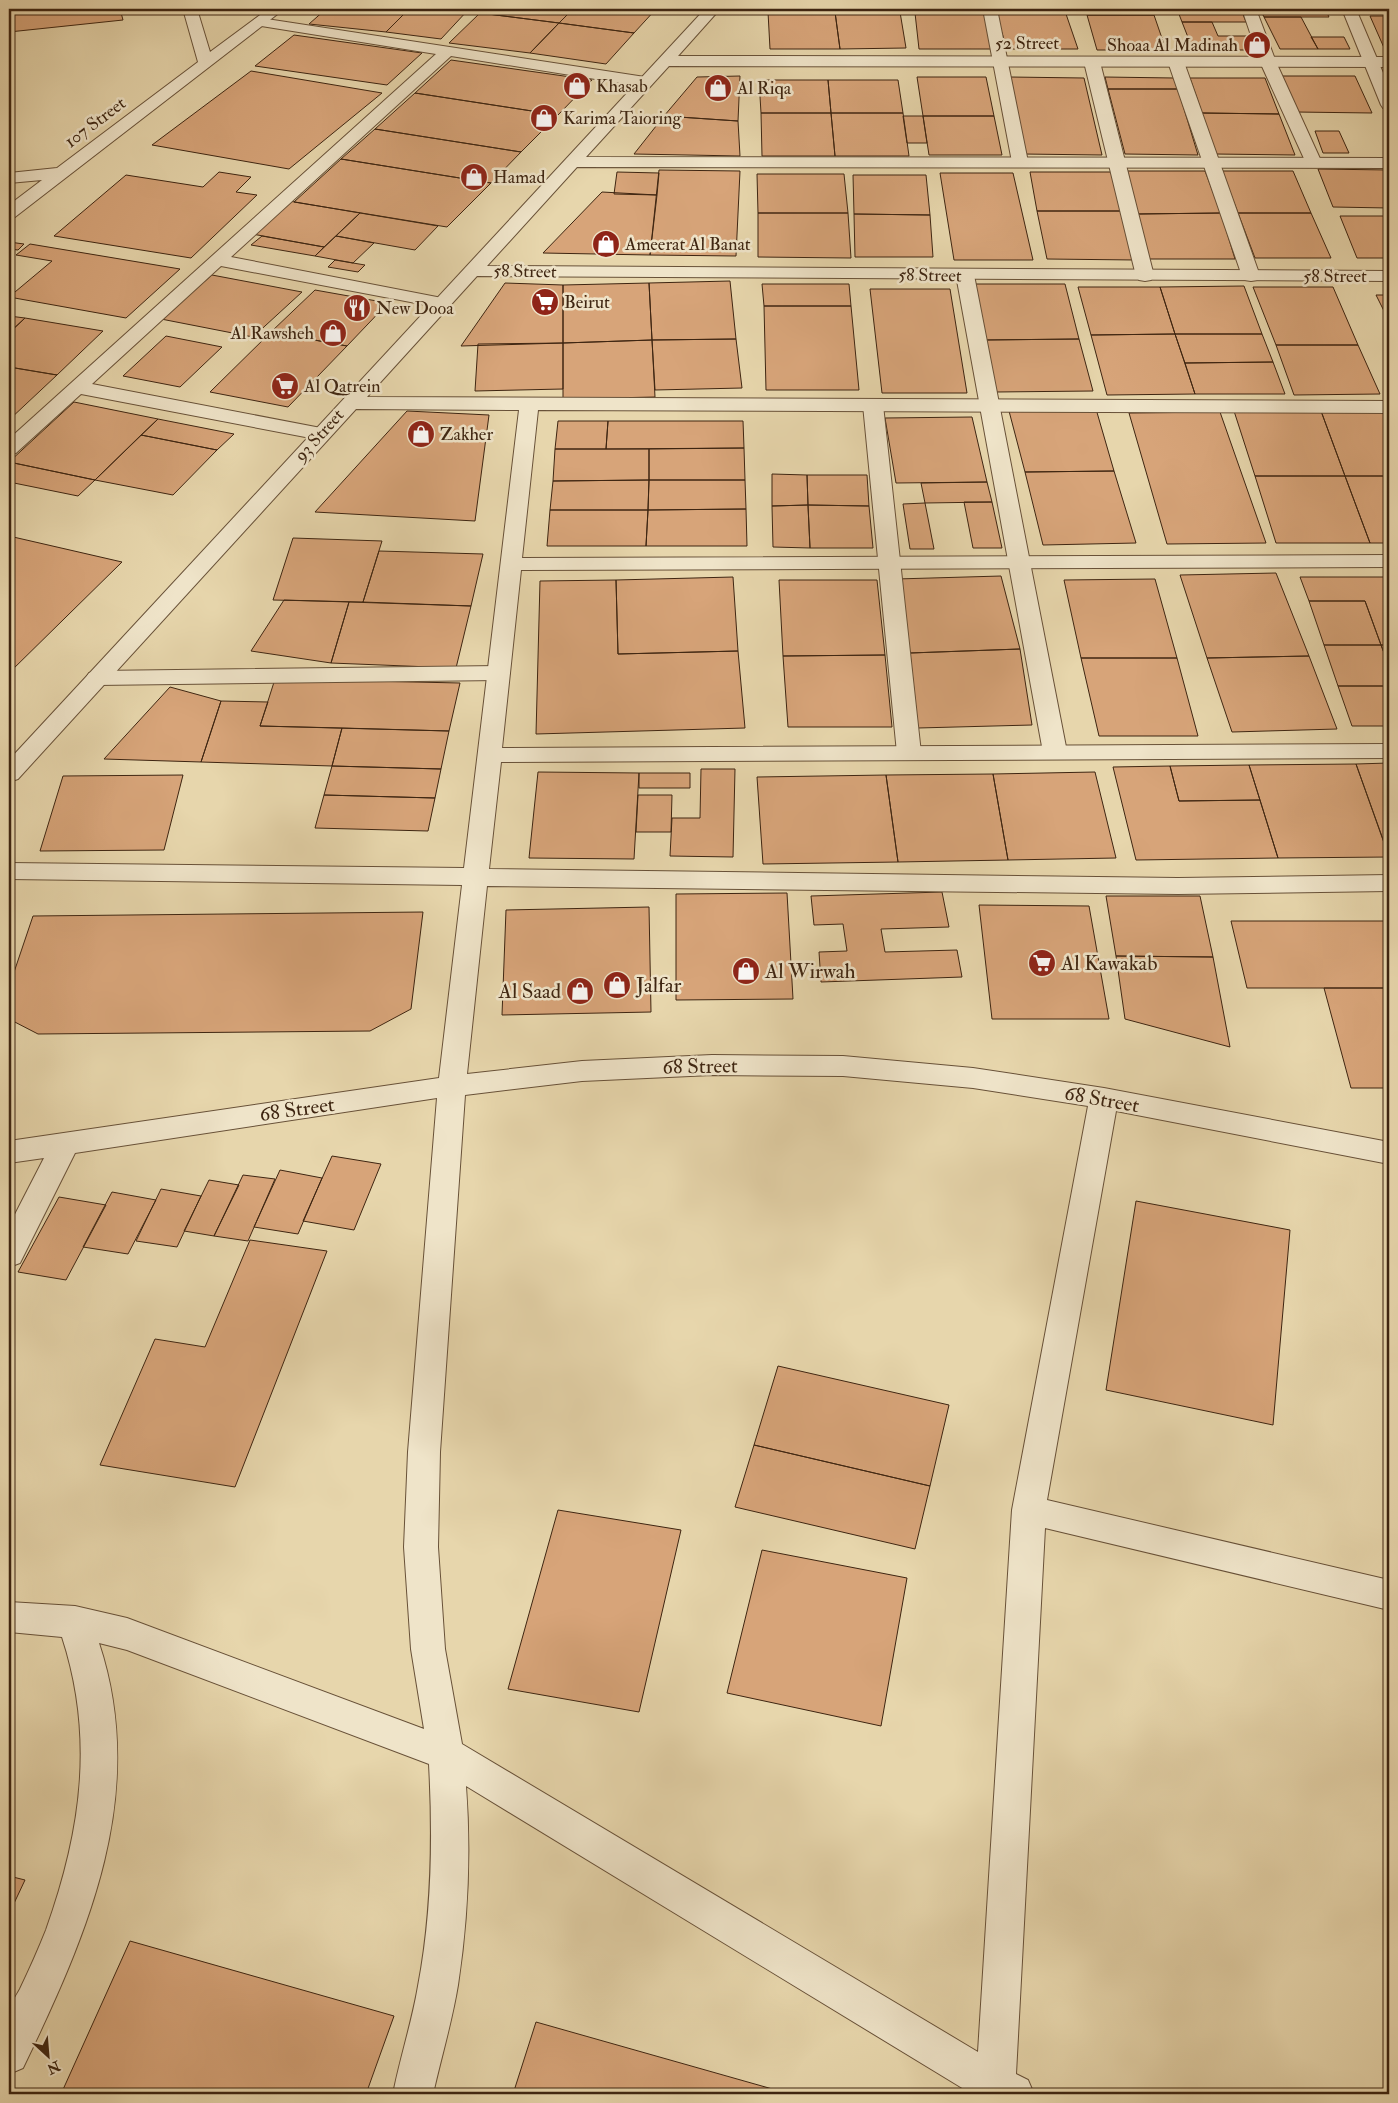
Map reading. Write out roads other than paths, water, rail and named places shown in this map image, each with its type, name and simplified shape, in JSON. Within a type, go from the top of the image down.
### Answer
[{"type":"street","points":[[190,9],[206,63]]},
{"type":"street","name":"107 Street","points":[[9,213],[277,9]]},
{"type":"street","name":"93 Street","points":[[9,774],[713,9]]},
{"type":"street","points":[[990,9],[1020,162]]},
{"type":"street","points":[[1249,9],[1268,62],[1314,163]]},
{"type":"street","points":[[1348,9],[1389,105]]},
{"type":"street","points":[[260,22],[645,82]]},
{"type":"street","points":[[9,449],[448,52]]},
{"type":"street","name":"52 Street","points":[[664,61],[1389,62]]},
{"type":"street","points":[[1092,62],[1145,276]]},
{"type":"street","points":[[1176,62],[1251,276]]},
{"type":"street","points":[[572,162],[1389,163]]},
{"type":"street","points":[[9,178],[60,173]]},
{"type":"street","points":[[216,260],[442,303]]},
{"type":"street","name":"58 Street","points":[[472,271],[1389,276]]},
{"type":"street","points":[[965,275],[1055,752]]},
{"type":"street","points":[[76,387],[321,434]]},
{"type":"street","points":[[349,403],[1389,407]]},
{"type":"street","points":[[413,2094],[438,1986],[448,1904],[451,1828],[446,1754],[428,1649],[421,1547],[424,1452],[452,1086],[529,404]]},
{"type":"street","points":[[873,405],[909,753]]},
{"type":"street","points":[[511,564],[1389,561]]},
{"type":"street","points":[[97,678],[499,673]]},
{"type":"street","points":[[489,755],[1389,751]]},
{"type":"street","points":[[9,871],[1178,886],[1389,883]]},
{"type":"street","name":"68 Street","points":[[9,1152],[452,1086],[592,1070],[712,1065],[843,1066],[973,1078],[1104,1098],[1389,1153]]},
{"type":"street","points":[[9,1617],[75,1622],[127,1634],[446,1754],[1002,2092],[1029,1510],[1104,1098]]},
{"type":"street","points":[[9,1255],[66,1143]]},
{"type":"street","points":[[1029,1510],[1389,1595]]},
{"type":"street","points":[[9,2054],[38,1994],[73,1910],[95,1830],[101,1755],[94,1685],[75,1622]]},
{"type":"place","name":"Shoaa Al Madinah","points":[[1257,45]]},
{"type":"place","name":"Khasab","points":[[577,86]]},
{"type":"place","name":"Al Riqa","points":[[718,88]]},
{"type":"place","name":"Karima Taioring","points":[[544,118]]},
{"type":"place","name":"Hamad","points":[[474,177]]},
{"type":"place","name":"Ameerat Al Banat","points":[[606,244]]},
{"type":"place","name":"Beirut","points":[[545,302]]},
{"type":"place","name":"New Dooa","points":[[357,308]]},
{"type":"place","name":"Al Rawsheh","points":[[333,333]]},
{"type":"place","name":"Al Qatrein","points":[[285,386]]},
{"type":"place","name":"Zakher","points":[[421,434]]},
{"type":"place","name":"Al Kawakab","points":[[1042,963]]},
{"type":"place","name":"Al Wirwah","points":[[746,971]]},
{"type":"place","name":"Jalfar","points":[[617,985]]},
{"type":"place","name":"Al Saad","points":[[580,991]]}]
